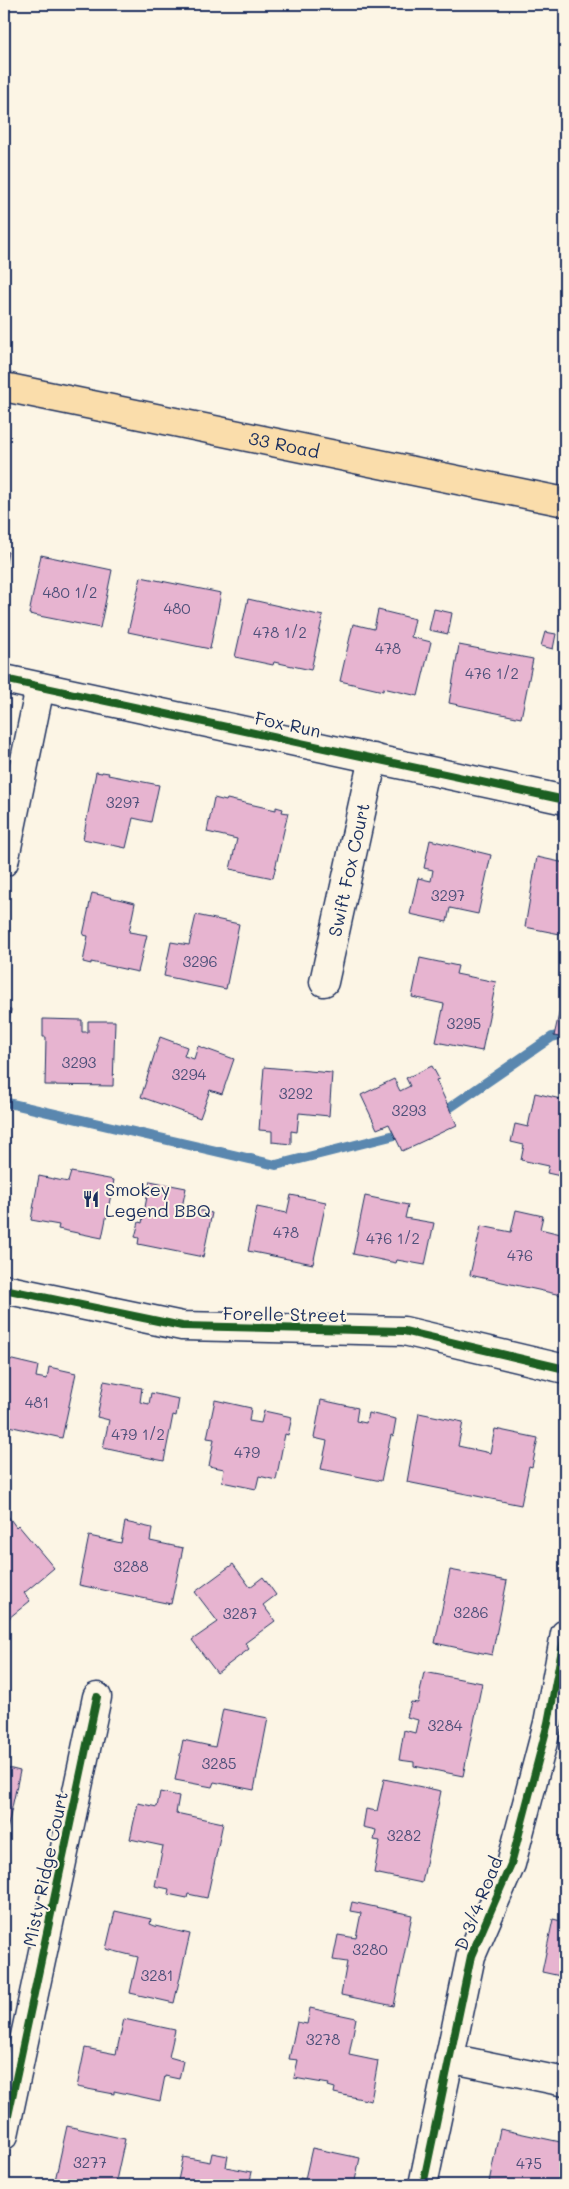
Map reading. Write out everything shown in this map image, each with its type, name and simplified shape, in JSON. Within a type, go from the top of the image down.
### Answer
[{"type":"main road","name":"33 Road","points":[[4,387],[565,502]]},
{"type":"street","name":"Fox Run","points":[[4,679],[565,800]]},
{"type":"street","points":[[4,862],[40,687]]},
{"type":"street","name":"Swift Fox Court","points":[[324,982],[372,758]]},
{"type":"street","name":"Forelle Street","points":[[4,1289],[182,1326],[404,1331],[565,1369]]},
{"type":"street","name":"D 3/4 Road","points":[[423,2185],[471,1956],[511,1864],[556,1724],[565,1634]]},
{"type":"street","name":"Misty Ridge Court","points":[[4,2135],[98,1697]]},
{"type":"street","points":[[449,2058],[565,2082]]},
{"type":"building","points":[[4,551],[8,552],[4,574]]},
{"type":"building","points":[[41,555],[112,570],[100,628],[29,614]]},
{"type":"building","points":[[141,577],[221,593],[210,649],[128,632]]},
{"type":"building","points":[[248,599],[323,616],[311,670],[274,662],[273,665],[235,657]]},
{"type":"building","points":[[434,609],[452,613],[448,634],[429,630]]},
{"type":"building","points":[[378,610],[415,619],[411,637],[431,642],[418,696],[383,688],[383,691],[340,681],[353,624],[374,629]]},
{"type":"building","points":[[545,632],[556,634],[553,649],[541,646]]},
{"type":"building","points":[[459,645],[533,659],[521,718],[449,703]]},
{"type":"building","points":[[565,695],[565,733],[558,731]]},
{"type":"building","points":[[96,772],[109,773],[108,775],[159,785],[151,822],[133,818],[126,848],[83,839]]},
{"type":"building","points":[[214,798],[276,810],[276,807],[283,809],[282,812],[288,813],[273,878],[230,869],[237,839],[207,832]]},
{"type":"building","points":[[430,840],[491,855],[478,914],[450,908],[447,922],[410,914],[418,878],[431,881],[433,870],[424,868]]},
{"type":"building","points":[[537,857],[565,863],[565,935],[525,927]]},
{"type":"building","points":[[92,893],[135,903],[129,932],[147,935],[138,972],[83,962],[88,936],[83,935]]},
{"type":"building","points":[[196,915],[239,924],[226,989],[164,976],[171,942],[189,945]]},
{"type":"building","points":[[420,958],[458,966],[456,974],[496,982],[482,1051],[436,1042],[444,1004],[412,997]]},
{"type":"building","points":[[562,1001],[565,1002],[565,1038],[554,1036]]},
{"type":"building","points":[[4,1009],[11,1010],[4,1042]]},
{"type":"building","points":[[43,1019],[82,1020],[82,1032],[88,1032],[88,1021],[115,1021],[113,1086],[45,1085],[46,1037],[43,1037]]},
{"type":"building","points":[[160,1037],[187,1047],[184,1056],[194,1059],[198,1046],[234,1059],[222,1094],[210,1090],[200,1118],[141,1097]]},
{"type":"building","points":[[432,1066],[439,1079],[436,1080],[457,1125],[402,1151],[389,1124],[377,1129],[361,1095],[394,1079],[400,1091],[410,1086],[406,1078]]},
{"type":"building","points":[[264,1067],[332,1073],[329,1116],[299,1113],[297,1132],[291,1131],[291,1144],[272,1142],[272,1131],[259,1130]]},
{"type":"building","points":[[535,1093],[565,1100],[565,1177],[547,1173],[549,1166],[521,1160],[524,1145],[511,1142],[515,1124],[528,1127]]},
{"type":"building","points":[[71,1172],[114,1180],[102,1238],[58,1229],[59,1225],[31,1220],[39,1176],[68,1182]]},
{"type":"building","points":[[150,1181],[186,1188],[182,1207],[212,1213],[203,1257],[138,1244],[139,1238],[135,1237],[139,1222],[142,1223]]},
{"type":"building","points":[[291,1195],[326,1202],[313,1264],[248,1251],[257,1207],[287,1213]]},
{"type":"building","points":[[365,1196],[408,1205],[405,1218],[434,1223],[425,1265],[397,1260],[396,1263],[353,1254]]},
{"type":"building","points":[[516,1210],[543,1216],[540,1229],[565,1235],[565,1277],[561,1295],[470,1275],[481,1226],[511,1232]]},
{"type":"building","points":[[4,1358],[38,1366],[36,1377],[47,1379],[49,1367],[76,1373],[62,1438],[4,1425]]},
{"type":"building","points":[[104,1381],[142,1388],[140,1402],[149,1404],[151,1393],[179,1399],[176,1416],[173,1415],[164,1461],[103,1448],[109,1420],[97,1417]]},
{"type":"building","points":[[215,1400],[251,1408],[249,1421],[261,1423],[264,1411],[292,1417],[288,1435],[285,1434],[276,1480],[259,1476],[256,1489],[222,1482],[224,1469],[209,1466],[214,1439],[207,1438]]},
{"type":"building","points":[[321,1400],[358,1408],[356,1421],[366,1423],[368,1413],[396,1419],[381,1481],[321,1469],[327,1441],[314,1438]]},
{"type":"building","points":[[419,1413],[463,1422],[458,1446],[490,1453],[495,1429],[538,1438],[532,1467],[529,1466],[521,1505],[407,1482]]},
{"type":"building","points":[[8,1516],[16,1527],[18,1525],[54,1568],[24,1593],[30,1601],[4,1622],[4,1520]]},
{"type":"building","points":[[125,1522],[152,1528],[150,1541],[183,1548],[171,1604],[79,1585],[89,1536],[121,1543]]},
{"type":"building","points":[[233,1564],[250,1587],[263,1577],[276,1595],[263,1605],[275,1621],[245,1643],[249,1649],[217,1673],[192,1640],[218,1622],[195,1592]]},
{"type":"building","points":[[450,1570],[507,1581],[492,1655],[435,1643]]},
{"type":"building","points":[[424,1672],[482,1683],[463,1776],[414,1766],[414,1762],[399,1760],[404,1730],[415,1733],[418,1720],[407,1717],[411,1702],[418,1703]]},
{"type":"building","points":[[223,1709],[268,1718],[254,1790],[214,1782],[212,1787],[175,1780],[183,1740],[215,1747]]},
{"type":"building","points":[[4,1767],[20,1771],[4,1844]]},
{"type":"building","points":[[384,1779],[441,1791],[422,1883],[374,1873],[380,1841],[374,1840],[376,1830],[363,1827],[366,1809],[377,1811]]},
{"type":"building","points":[[160,1792],[179,1796],[176,1813],[223,1823],[207,1898],[188,1894],[187,1898],[168,1894],[169,1889],[155,1886],[163,1846],[130,1839],[138,1803],[157,1807]]},
{"type":"building","points":[[352,1902],[412,1915],[394,2006],[341,1995],[347,1962],[333,1960],[338,1935],[356,1938],[361,1913],[350,1911]]},
{"type":"building","points":[[115,1911],[151,1919],[150,1924],[155,1926],[190,1934],[174,2003],[130,1993],[138,1957],[106,1949]]},
{"type":"building","points":[[553,1919],[565,1922],[565,1977],[542,1972]]},
{"type":"building","points":[[310,2008],[356,2018],[349,2055],[378,2061],[371,2101],[334,2093],[335,2088],[328,2086],[329,2084],[294,2078],[298,2060],[289,2059],[297,2022],[307,2024]]},
{"type":"building","points":[[124,2019],[175,2030],[169,2057],[183,2061],[179,2079],[165,2076],[160,2101],[114,2091],[114,2094],[77,2087],[85,2048],[116,2054]]},
{"type":"building","points":[[67,2126],[125,2139],[115,2185],[54,2185]]},
{"type":"building","points":[[500,2129],[565,2143],[565,2185],[503,2185],[489,2182]]},
{"type":"building","points":[[312,2148],[360,2158],[354,2185],[299,2185],[300,2178],[305,2179]]},
{"type":"building","points":[[212,2153],[228,2156],[226,2167],[252,2172],[249,2185],[177,2185],[183,2157],[210,2162]]},
{"type":"waterway","points":[[439,1115],[552,1037],[565,1034]]},
{"type":"waterway","points":[[4,1102],[276,1165],[407,1132]]},
{"type":"cycle path","points":[[4,679],[565,800]]},
{"type":"cycle path","points":[[4,1289],[182,1326],[404,1331],[565,1369]]},
{"type":"cycle path","points":[[423,2185],[471,1956],[511,1864],[548,1723],[565,1634]]},
{"type":"cycle path","points":[[4,2135],[97,1697]]},
{"type":"place","name":"Smokey Legend BBQ","points":[[91,1199]]}]
